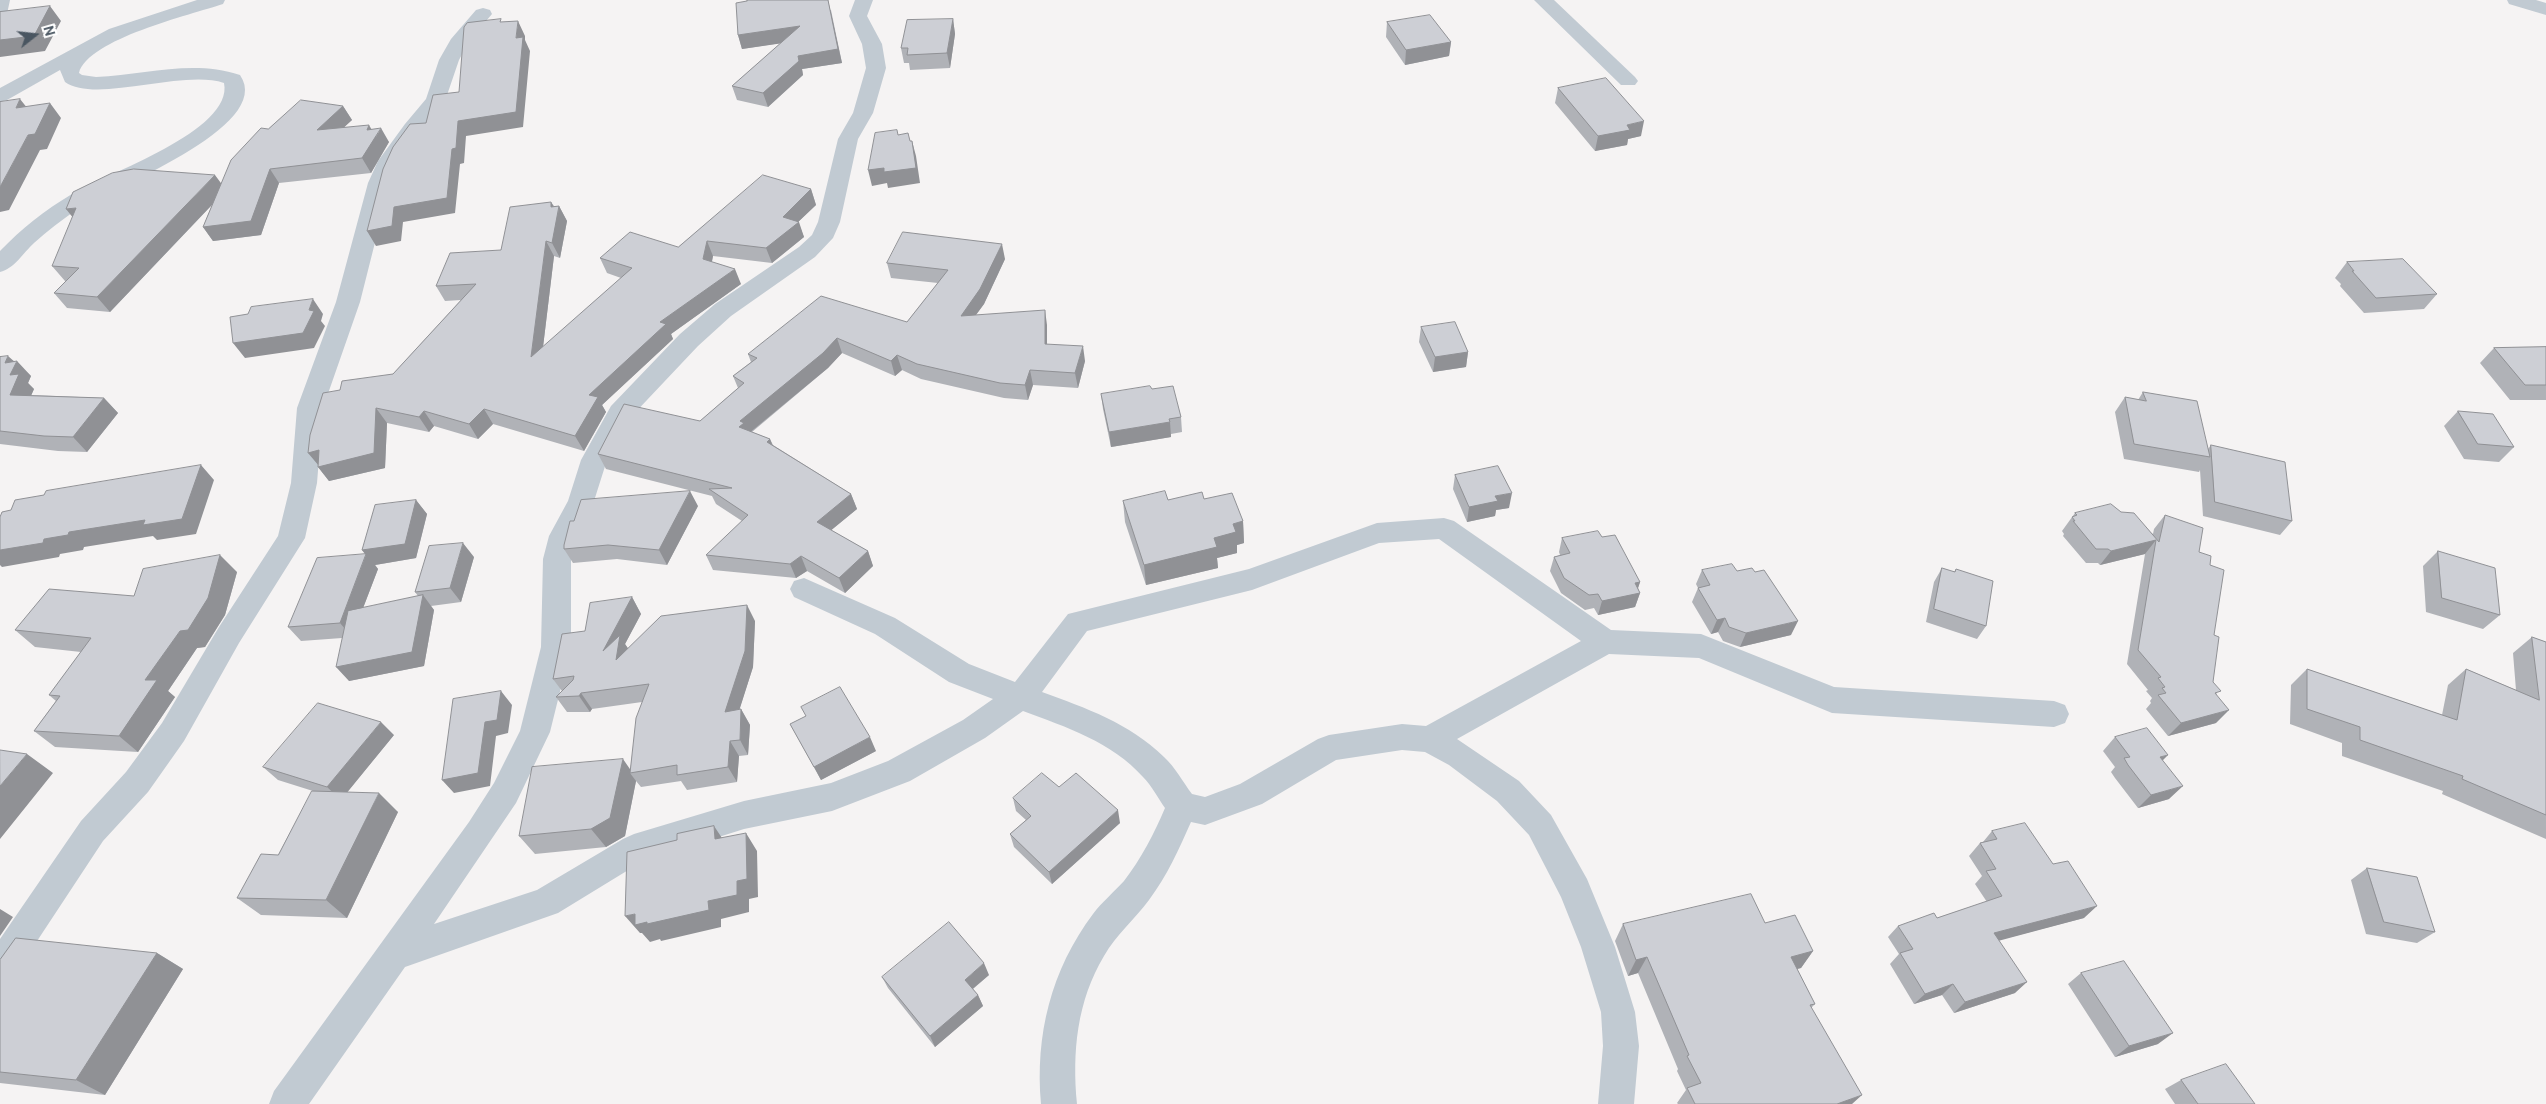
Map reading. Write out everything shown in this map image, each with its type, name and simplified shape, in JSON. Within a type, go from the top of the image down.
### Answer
[{"type":"street","points":[[0,10],[1,0]]},
{"type":"street","points":[[0,96],[86,48],[147,22],[216,0]]},
{"type":"street","points":[[287,1104],[480,832],[505,793],[535,732],[556,648],[557,559],[563,536],[581,501],[594,460],[620,412],[690,340],[723,310],[807,252],[822,238],[829,222],[848,139],[863,113],[876,68],[872,44],[858,16],[864,0]]},
{"type":"street","points":[[1543,0],[1628,81]]},
{"type":"street","points":[[2516,0],[2546,9]]},
{"type":"street","points":[[0,967],[26,933],[92,831],[137,782],[173,732],[229,635],[291,538],[304,483],[310,408],[348,302],[379,184],[389,161],[406,136],[436,101],[444,83],[448,60],[461,38],[483,14]]},
{"type":"street","points":[[0,265],[17,245],[79,199],[187,144],[215,125],[227,110],[236,93],[233,79],[225,75],[185,74],[120,82],[78,81],[70,77],[68,71],[86,48]]},
{"type":"street","points":[[394,954],[546,902],[634,849],[744,815],[832,797],[899,771],[967,734],[1021,696],[1078,622],[1252,579],[1377,533],[1444,528],[1605,642]]},
{"type":"street","points":[[804,589],[885,626],[959,673],[1097,726],[1127,745],[1154,767],[1182,806],[1205,811],[1252,794],[1329,748],[1402,738],[1429,739],[1460,756],[1508,791],[1540,825],[1575,890],[1598,946],[1618,1012],[1621,1046],[1616,1104]]},
{"type":"street","points":[[1429,739],[1605,642],[1701,646],[1832,700],[2054,714]]},
{"type":"street","points":[[1059,1104],[1057,1090],[1058,1029],[1076,971],[1105,925],[1141,884],[1163,849],[1182,806]]},
{"type":"building","points":[[747,0],[828,0],[838,49],[798,56],[799,61],[763,93],[732,86],[800,26],[738,35],[736,3]]},
{"type":"building","points":[[50,6],[34,36],[0,40],[0,12]]},
{"type":"building","points":[[1430,15],[1451,42],[1406,50],[1387,22]]},
{"type":"building","points":[[501,19],[500,22],[518,21],[516,38],[523,37],[516,112],[458,121],[456,148],[452,149],[447,198],[394,207],[392,226],[367,231],[383,169],[393,147],[410,124],[426,123],[433,95],[459,92],[464,27],[467,23]]},
{"type":"building","points":[[953,19],[947,53],[907,55],[908,48],[901,48],[907,20]]},
{"type":"building","points":[[1606,78],[1644,121],[1627,125],[1630,130],[1598,136],[1558,88]]},
{"type":"building","points":[[20,99],[16,108],[50,103],[35,134],[28,135],[0,187],[0,102]]},
{"type":"building","points":[[301,100],[343,106],[317,130],[369,125],[367,130],[381,128],[362,158],[270,169],[251,221],[203,227],[231,160],[261,128],[268,129]]},
{"type":"building","points":[[897,130],[898,135],[908,133],[910,141],[912,141],[916,168],[884,172],[884,168],[868,170],[875,133]]},
{"type":"building","points":[[134,169],[215,175],[97,297],[54,293],[79,268],[52,266],[76,208],[66,209],[73,192],[112,173]]},
{"type":"building","points":[[763,175],[811,189],[783,217],[799,222],[766,248],[707,241],[703,259],[735,269],[660,322],[666,324],[589,395],[598,397],[575,436],[484,409],[469,424],[424,411],[419,417],[376,408],[374,453],[318,467],[319,450],[308,453],[310,435],[323,393],[340,390],[342,381],[393,374],[476,284],[436,286],[450,253],[501,250],[510,207],[551,202],[551,207],[559,206],[552,243],[546,241],[531,357],[632,268],[600,258],[630,232],[678,247]]},
{"type":"building","points":[[903,232],[1002,244],[980,289],[961,316],[1045,310],[1045,344],[1083,346],[1075,373],[1030,370],[1025,385],[1000,383],[917,364],[897,355],[891,361],[837,338],[823,353],[740,421],[744,423],[739,427],[770,439],[767,442],[851,494],[817,522],[868,551],[839,578],[801,556],[790,564],[706,555],[748,515],[709,489],[732,488],[598,454],[624,404],[700,421],[744,383],[733,376],[757,358],[748,354],[821,296],[907,322],[948,270],[887,263]]},
{"type":"building","points":[[2403,259],[2437,294],[2376,298],[2352,271],[2354,271],[2347,262]]},
{"type":"building","points":[[313,299],[309,310],[314,311],[303,333],[233,343],[230,317],[248,314],[251,307]]},
{"type":"building","points":[[1455,322],[1468,352],[1435,357],[1421,327]]},
{"type":"building","points":[[2546,347],[2546,385],[2525,385],[2494,348]]},
{"type":"building","points":[[8,356],[5,363],[17,361],[10,375],[19,374],[10,395],[104,398],[73,437],[0,431],[0,357]]},
{"type":"building","points":[[1150,386],[1152,389],[1173,386],[1181,417],[1169,419],[1170,422],[1109,432],[1101,394]]},
{"type":"building","points":[[2143,392],[2197,401],[2210,457],[2134,444],[2125,397],[2146,401]]},
{"type":"building","points":[[2458,411],[2493,414],[2514,447],[2478,444]]},
{"type":"building","points":[[2211,445],[2285,462],[2292,521],[2215,502]]},
{"type":"building","points":[[201,465],[182,519],[143,525],[145,520],[69,532],[68,535],[44,539],[43,543],[0,550],[0,517],[2,512],[11,510],[15,500],[44,495],[46,491]]},
{"type":"building","points":[[1498,466],[1512,493],[1495,496],[1498,501],[1469,507],[1455,475]]},
{"type":"building","points":[[690,491],[659,550],[608,545],[564,549],[570,521],[574,521],[581,500]]},
{"type":"building","points":[[1165,491],[1168,500],[1202,492],[1204,499],[1232,493],[1243,521],[1233,524],[1236,532],[1214,538],[1217,547],[1144,565],[1123,501]]},
{"type":"building","points":[[416,500],[405,544],[362,550],[375,505]]},
{"type":"building","points":[[2111,504],[2121,512],[2134,513],[2159,542],[2165,515],[2203,528],[2199,552],[2211,556],[2210,565],[2224,570],[2214,635],[2219,637],[2213,682],[2221,691],[2215,693],[2229,710],[2181,723],[2158,695],[2166,693],[2162,688],[2165,687],[2158,678],[2161,677],[2138,650],[2156,540],[2111,551],[2108,549],[2096,549],[2073,521],[2075,521],[2072,517],[2077,515],[2075,513]]},
{"type":"building","points":[[1598,531],[1602,537],[1615,535],[1640,582],[1635,583],[1640,593],[1602,601],[1598,594],[1589,595],[1564,578],[1554,557],[1570,553],[1562,538]]},
{"type":"building","points":[[463,543],[450,588],[415,592],[429,546]]},
{"type":"building","points":[[2438,551],[2495,568],[2500,615],[2442,598]]},
{"type":"building","points":[[366,554],[340,623],[288,627],[317,558]]},
{"type":"building","points":[[220,555],[208,598],[188,630],[180,631],[145,680],[157,680],[119,736],[34,731],[60,696],[49,695],[91,638],[15,630],[49,589],[134,596],[143,569]]},
{"type":"building","points":[[1732,564],[1737,571],[1752,568],[1755,572],[1764,570],[1798,621],[1746,633],[1729,627],[1725,618],[1717,620],[1698,588],[1710,585],[1702,570]]},
{"type":"building","points":[[1942,568],[1955,572],[1956,569],[1993,581],[1986,626],[1934,609]]},
{"type":"building","points":[[423,595],[412,652],[336,667],[348,611]]},
{"type":"building","points":[[632,597],[603,651],[620,635],[616,660],[661,616],[747,605],[745,651],[725,712],[741,709],[740,740],[730,741],[728,767],[677,775],[677,765],[630,773],[636,718],[649,684],[581,693],[579,696],[556,697],[573,680],[574,676],[553,679],[562,634],[585,631],[590,603]]},
{"type":"building","points":[[2532,637],[2546,642],[2546,815],[2462,779],[2463,776],[2360,740],[2360,727],[2307,709],[2307,669],[2457,720],[2466,669],[2539,700]]},
{"type":"building","points":[[840,687],[870,737],[814,767],[790,724],[806,716],[801,707]]},
{"type":"building","points":[[501,691],[497,720],[485,722],[478,773],[442,780],[453,699]]},
{"type":"building","points":[[318,703],[381,722],[327,787],[263,767]]},
{"type":"building","points":[[2147,728],[2168,755],[2160,757],[2183,786],[2151,795],[2128,765],[2124,758],[2130,757],[2115,737]]},
{"type":"building","points":[[0,750],[27,754],[0,786]]},
{"type":"building","points":[[623,759],[610,818],[591,829],[519,836],[532,767]]},
{"type":"building","points":[[1042,773],[1059,787],[1076,773],[1118,810],[1049,872],[1010,834],[1031,816],[1013,798]]},
{"type":"building","points":[[312,791],[379,793],[326,900],[237,898],[261,854],[278,855]]},
{"type":"building","points":[[2025,823],[2053,864],[2068,861],[2097,906],[1994,933],[2027,982],[1965,1002],[1953,984],[1925,994],[1900,953],[1913,949],[1898,926],[1934,913],[1937,918],[2002,896],[1986,871],[1996,869],[1980,843],[1997,839],[1992,831]]},
{"type":"building","points":[[714,826],[715,839],[746,833],[747,879],[737,881],[737,895],[708,901],[709,910],[635,925],[635,914],[625,916],[627,852],[677,840],[677,834]]},
{"type":"building","points":[[2367,868],[2417,877],[2435,932],[2384,922]]},
{"type":"building","points":[[1751,894],[1765,923],[1795,915],[1813,951],[1791,957],[1815,1004],[1810,1005],[1862,1095],[1837,1104],[1695,1104],[1687,1088],[1701,1083],[1687,1056],[1689,1055],[1647,957],[1636,960],[1623,924]]},
{"type":"building","points":[[949,922],[984,963],[965,980],[978,995],[930,1036],[882,977]]},
{"type":"building","points":[[16,938],[157,953],[76,1080],[0,1072],[0,960]]},
{"type":"building","points":[[2124,961],[2173,1033],[2129,1046],[2081,973]]},
{"type":"building","points":[[2226,1064],[2255,1104],[2198,1104],[2181,1080]]}]
